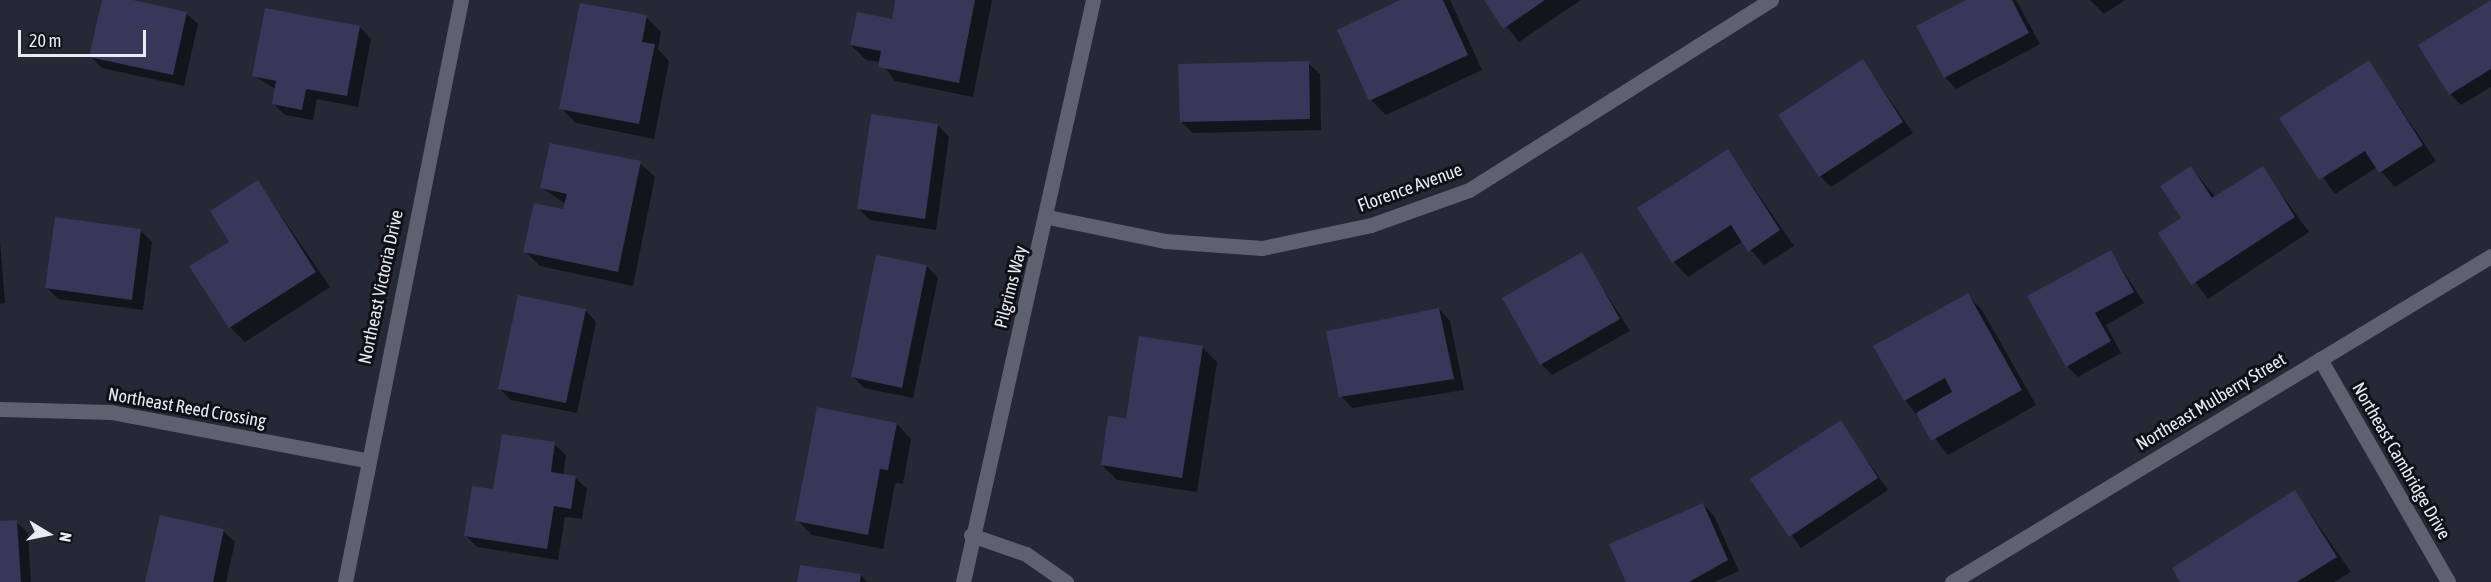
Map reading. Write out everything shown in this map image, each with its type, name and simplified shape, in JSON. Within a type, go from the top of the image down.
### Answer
[{"type":"street","name":"Northeast Victoria Drive","points":[[345,582],[366,460],[461,0]]},
{"type":"street","name":"Pilgrims Way","points":[[963,582],[971,536],[1048,217],[1093,0]]},
{"type":"street","name":"Florence Avenue","points":[[1048,217],[1165,241],[1262,248],[1371,225],[1469,190],[1771,0]]},
{"type":"street","name":"Northeast Mulberry Street","points":[[1952,582],[2491,256]]},
{"type":"street","name":"Northeast Cambridge Drive","points":[[2320,359],[2448,582]]},
{"type":"street","name":"Northeast Reed Crossing","points":[[0,409],[111,412],[366,460]]},
{"type":"street","points":[[971,536],[1026,554],[1066,582]]},
{"type":"building","points":[[102,0],[133,0],[187,12],[173,75],[89,57]]},
{"type":"building","points":[[895,0],[975,0],[959,83],[878,67],[881,51],[850,45],[857,12],[892,19]]},
{"type":"building","points":[[1400,0],[1443,0],[1468,55],[1369,101],[1337,30]]},
{"type":"building","points":[[1484,0],[1545,0],[1503,29]]},
{"type":"building","points":[[1966,0],[2012,0],[2029,33],[1944,78],[1916,26]]},
{"type":"building","points":[[2491,0],[2491,69],[2449,95],[2418,45]]},
{"type":"building","points":[[580,3],[647,15],[642,42],[655,44],[639,124],[559,109]]},
{"type":"building","points":[[265,8],[360,26],[347,96],[306,89],[302,110],[272,104],[276,81],[252,76]]},
{"type":"building","points":[[1863,59],[1903,122],[1819,177],[1778,115]]},
{"type":"building","points":[[2369,60],[2423,145],[2379,173],[2365,151],[2319,180],[2279,118]]},
{"type":"building","points":[[1309,61],[1310,119],[1180,122],[1178,64]]},
{"type":"building","points":[[871,114],[938,124],[925,219],[857,209]]},
{"type":"building","points":[[550,143],[641,161],[618,272],[523,252],[534,203],[563,209],[567,194],[540,188]]},
{"type":"building","points":[[1728,149],[1780,230],[1748,252],[1731,225],[1672,263],[1637,208]]},
{"type":"building","points":[[2191,166],[2212,198],[2263,166],[2295,217],[2191,285],[2158,233],[2181,218],[2160,186]]},
{"type":"building","points":[[258,180],[316,272],[229,328],[189,266],[229,242],[210,211]]},
{"type":"building","points":[[55,217],[141,229],[132,300],[45,288]]},
{"type":"building","points":[[2111,250],[2134,292],[2095,313],[2111,341],[2066,367],[2027,296]]},
{"type":"building","points":[[1582,252],[1620,319],[1540,365],[1502,298]]},
{"type":"building","points":[[876,255],[927,265],[902,388],[851,377]]},
{"type":"building","points":[[1968,293],[2022,390],[1931,441],[1916,413],[1952,392],[1945,378],[1904,401],[1873,346]]},
{"type":"building","points":[[518,295],[586,309],[566,403],[498,389]]},
{"type":"building","points":[[1439,308],[1454,379],[1339,397],[1326,331]]},
{"type":"building","points":[[1139,336],[1203,346],[1182,478],[1101,465],[1108,416],[1126,418]]},
{"type":"building","points":[[817,407],[897,423],[888,470],[880,469],[868,535],[795,521]]},
{"type":"building","points":[[1841,420],[1878,478],[1789,537],[1750,479]]},
{"type":"building","points":[[502,434],[555,442],[551,472],[576,476],[571,509],[554,506],[547,549],[464,536],[472,486],[493,489]]},
{"type":"building","points":[[2295,490],[2337,557],[2297,582],[2180,582],[2172,568]]},
{"type":"building","points":[[1703,503],[1728,560],[1689,582],[1626,582],[1609,544]]},
{"type":"building","points":[[160,515],[224,529],[213,582],[145,582]]},
{"type":"building","points":[[17,520],[21,582],[0,582],[0,521]]},
{"type":"building","points":[[800,565],[861,574],[860,582],[797,582]]}]
